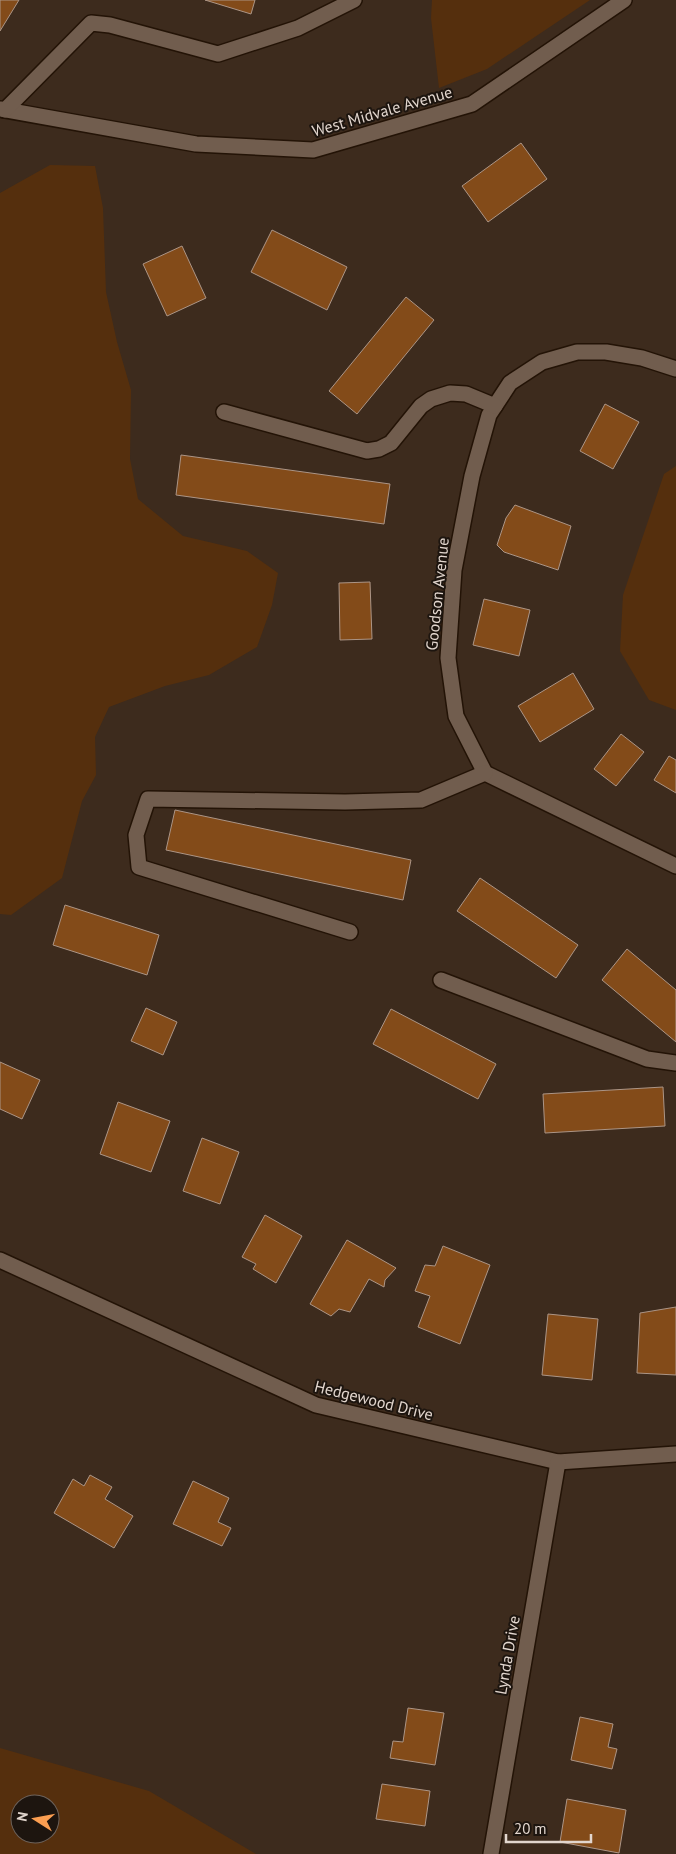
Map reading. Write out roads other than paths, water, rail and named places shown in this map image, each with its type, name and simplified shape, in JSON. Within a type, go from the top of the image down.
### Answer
[{"type":"street","points":[[3,110],[92,23],[110,25],[218,54],[298,28],[354,0]]},
{"type":"street","name":"West Midvale Avenue","points":[[3,110],[196,144],[314,150],[472,104],[624,0]]},
{"type":"street","name":"Goodson Avenue","points":[[486,774],[456,716],[448,658],[454,570],[472,476],[489,415],[510,383],[542,362],[578,352],[606,352],[642,358],[676,369]]},
{"type":"street","points":[[224,412],[367,451],[379,449],[391,442],[420,406],[430,399],[450,393],[466,394],[495,406]]},
{"type":"street","points":[[350,932],[139,867],[136,835],[148,799],[345,802],[421,800],[486,774],[676,866]]},
{"type":"street","points":[[441,980],[647,1059],[676,1062]]},
{"type":"street","name":"Hedgewood Drive","points":[[0,1260],[316,1405],[558,1462],[676,1454]]},
{"type":"street","name":"Lynda Drive","points":[[491,1854],[558,1462]]}]
